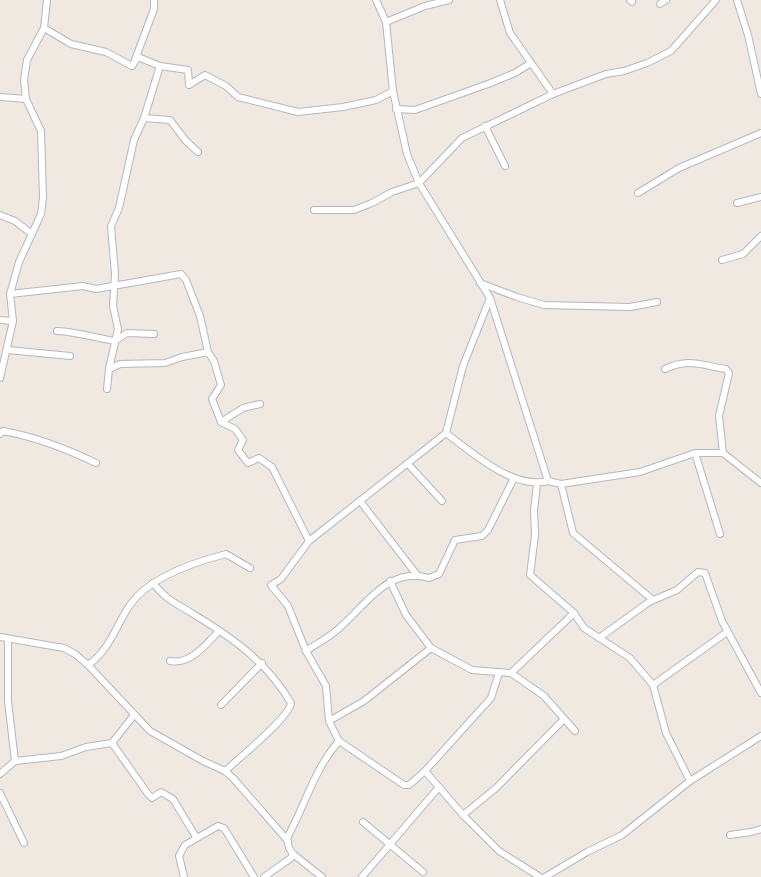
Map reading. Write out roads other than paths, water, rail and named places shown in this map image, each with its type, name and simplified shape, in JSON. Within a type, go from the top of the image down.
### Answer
[{"type":"street","points":[[0,378],[14,321],[10,294],[19,262],[41,214],[43,198],[41,131],[26,99],[24,80],[27,60],[44,27],[47,0]]},
{"type":"street","points":[[132,66],[154,9],[154,0]]},
{"type":"street","points":[[376,0],[386,22],[393,91],[407,154],[419,183],[490,298],[548,481]]},
{"type":"street","points":[[386,22],[425,6],[449,0]]},
{"type":"street","points":[[500,0],[510,33],[553,94]]},
{"type":"street","points":[[314,210],[354,210],[392,192],[419,183],[462,138],[553,94],[606,74],[647,63],[671,51],[716,0]]},
{"type":"street","points":[[737,0],[758,68],[761,94]]},
{"type":"street","points":[[44,27],[71,44],[106,52],[132,66]]},
{"type":"street","points":[[132,66],[138,57],[160,66],[188,70],[189,85],[205,75],[226,86],[238,97],[298,112],[343,107],[376,100],[393,91]]},
{"type":"street","points":[[396,109],[415,111],[515,73],[531,63]]},
{"type":"street","points":[[107,389],[118,329],[114,306],[115,274],[111,226],[119,208],[134,140],[144,118],[160,66]]},
{"type":"street","points":[[0,97],[26,99]]},
{"type":"street","points":[[144,118],[170,120],[198,152]]},
{"type":"street","points":[[485,126],[505,166]]},
{"type":"street","points":[[639,193],[679,168],[761,134]]},
{"type":"street","points":[[737,203],[761,197]]},
{"type":"street","points":[[0,215],[15,221],[32,234]]},
{"type":"street","points":[[722,260],[743,254],[761,236]]},
{"type":"street","points":[[10,294],[83,286],[96,289],[181,274],[186,280],[200,316],[208,352],[214,361],[221,385],[212,399],[221,422],[235,429],[243,440],[238,450],[248,463],[259,458],[272,467],[309,541]]},
{"type":"street","points":[[480,283],[544,305],[630,307],[657,302]]},
{"type":"street","points":[[490,298],[463,366],[446,433],[309,541],[281,579],[271,585],[288,606],[306,651],[326,686],[329,721],[339,741],[404,785],[409,785],[425,771],[491,698],[499,673]]},
{"type":"street","points":[[0,320],[14,321]]},
{"type":"street","points":[[57,331],[74,332],[115,341],[127,333],[154,334]]},
{"type":"street","points":[[8,350],[70,356]]},
{"type":"street","points":[[109,369],[120,364],[165,363],[208,352]]},
{"type":"street","points":[[665,369],[688,362],[726,369],[729,374],[719,416],[723,453]]},
{"type":"street","points":[[221,422],[243,408],[260,404]]},
{"type":"street","points":[[0,434],[3,431],[37,439],[66,448],[96,463]]},
{"type":"street","points":[[446,433],[479,458],[514,478],[537,484],[548,481],[561,484],[640,472],[695,453],[723,453],[761,483]]},
{"type":"street","points":[[695,453],[720,534]]},
{"type":"street","points":[[408,464],[442,501]]},
{"type":"street","points":[[306,651],[337,630],[390,581],[417,575],[429,578],[439,574],[455,540],[461,537],[482,536],[488,530],[514,478]]},
{"type":"street","points":[[537,484],[534,510],[535,535],[530,575],[574,613],[584,628],[630,658],[654,685],[666,733],[690,781]]},
{"type":"street","points":[[561,484],[573,534],[653,600]]},
{"type":"street","points":[[360,501],[417,575]]},
{"type":"street","points":[[88,665],[111,641],[130,604],[140,592],[153,583],[190,565],[226,554],[250,568]]},
{"type":"street","points":[[599,638],[653,600],[677,590],[698,572],[705,573],[727,632],[761,693]]},
{"type":"street","points":[[390,581],[405,615],[432,648],[448,659],[472,670],[511,673],[544,696],[575,731]]},
{"type":"street","points":[[153,583],[161,594],[175,605],[192,613],[251,653],[270,671],[289,699],[291,706],[273,728],[225,771]]},
{"type":"street","points":[[511,673],[574,613]]},
{"type":"street","points":[[170,661],[176,662],[194,656],[219,631]]},
{"type":"street","points":[[654,685],[727,632]]},
{"type":"street","points":[[0,637],[64,648],[75,654],[150,731],[225,771],[288,841]]},
{"type":"street","points":[[8,639],[8,701],[15,761]]},
{"type":"street","points":[[329,721],[364,700],[432,648]]},
{"type":"street","points":[[220,705],[262,663]]},
{"type":"street","points":[[0,774],[15,761],[61,756],[86,747],[112,743],[134,715]]},
{"type":"street","points":[[463,815],[503,781],[564,719]]},
{"type":"street","points":[[545,877],[587,852],[622,835],[690,781],[761,736]]},
{"type":"street","points":[[322,877],[294,854],[289,848],[287,838],[298,818],[313,780],[339,741]]},
{"type":"street","points":[[112,743],[152,798],[161,792],[170,795],[196,837]]},
{"type":"street","points":[[425,771],[463,815],[499,851],[540,877]]},
{"type":"street","points":[[362,877],[439,787]]},
{"type":"street","points":[[0,793],[24,843]]},
{"type":"street","points":[[363,822],[423,872]]},
{"type":"street","points":[[184,877],[179,856],[185,845],[214,827],[224,828],[254,877]]},
{"type":"street","points":[[730,835],[761,829]]},
{"type":"street","points":[[264,877],[294,854]]}]
